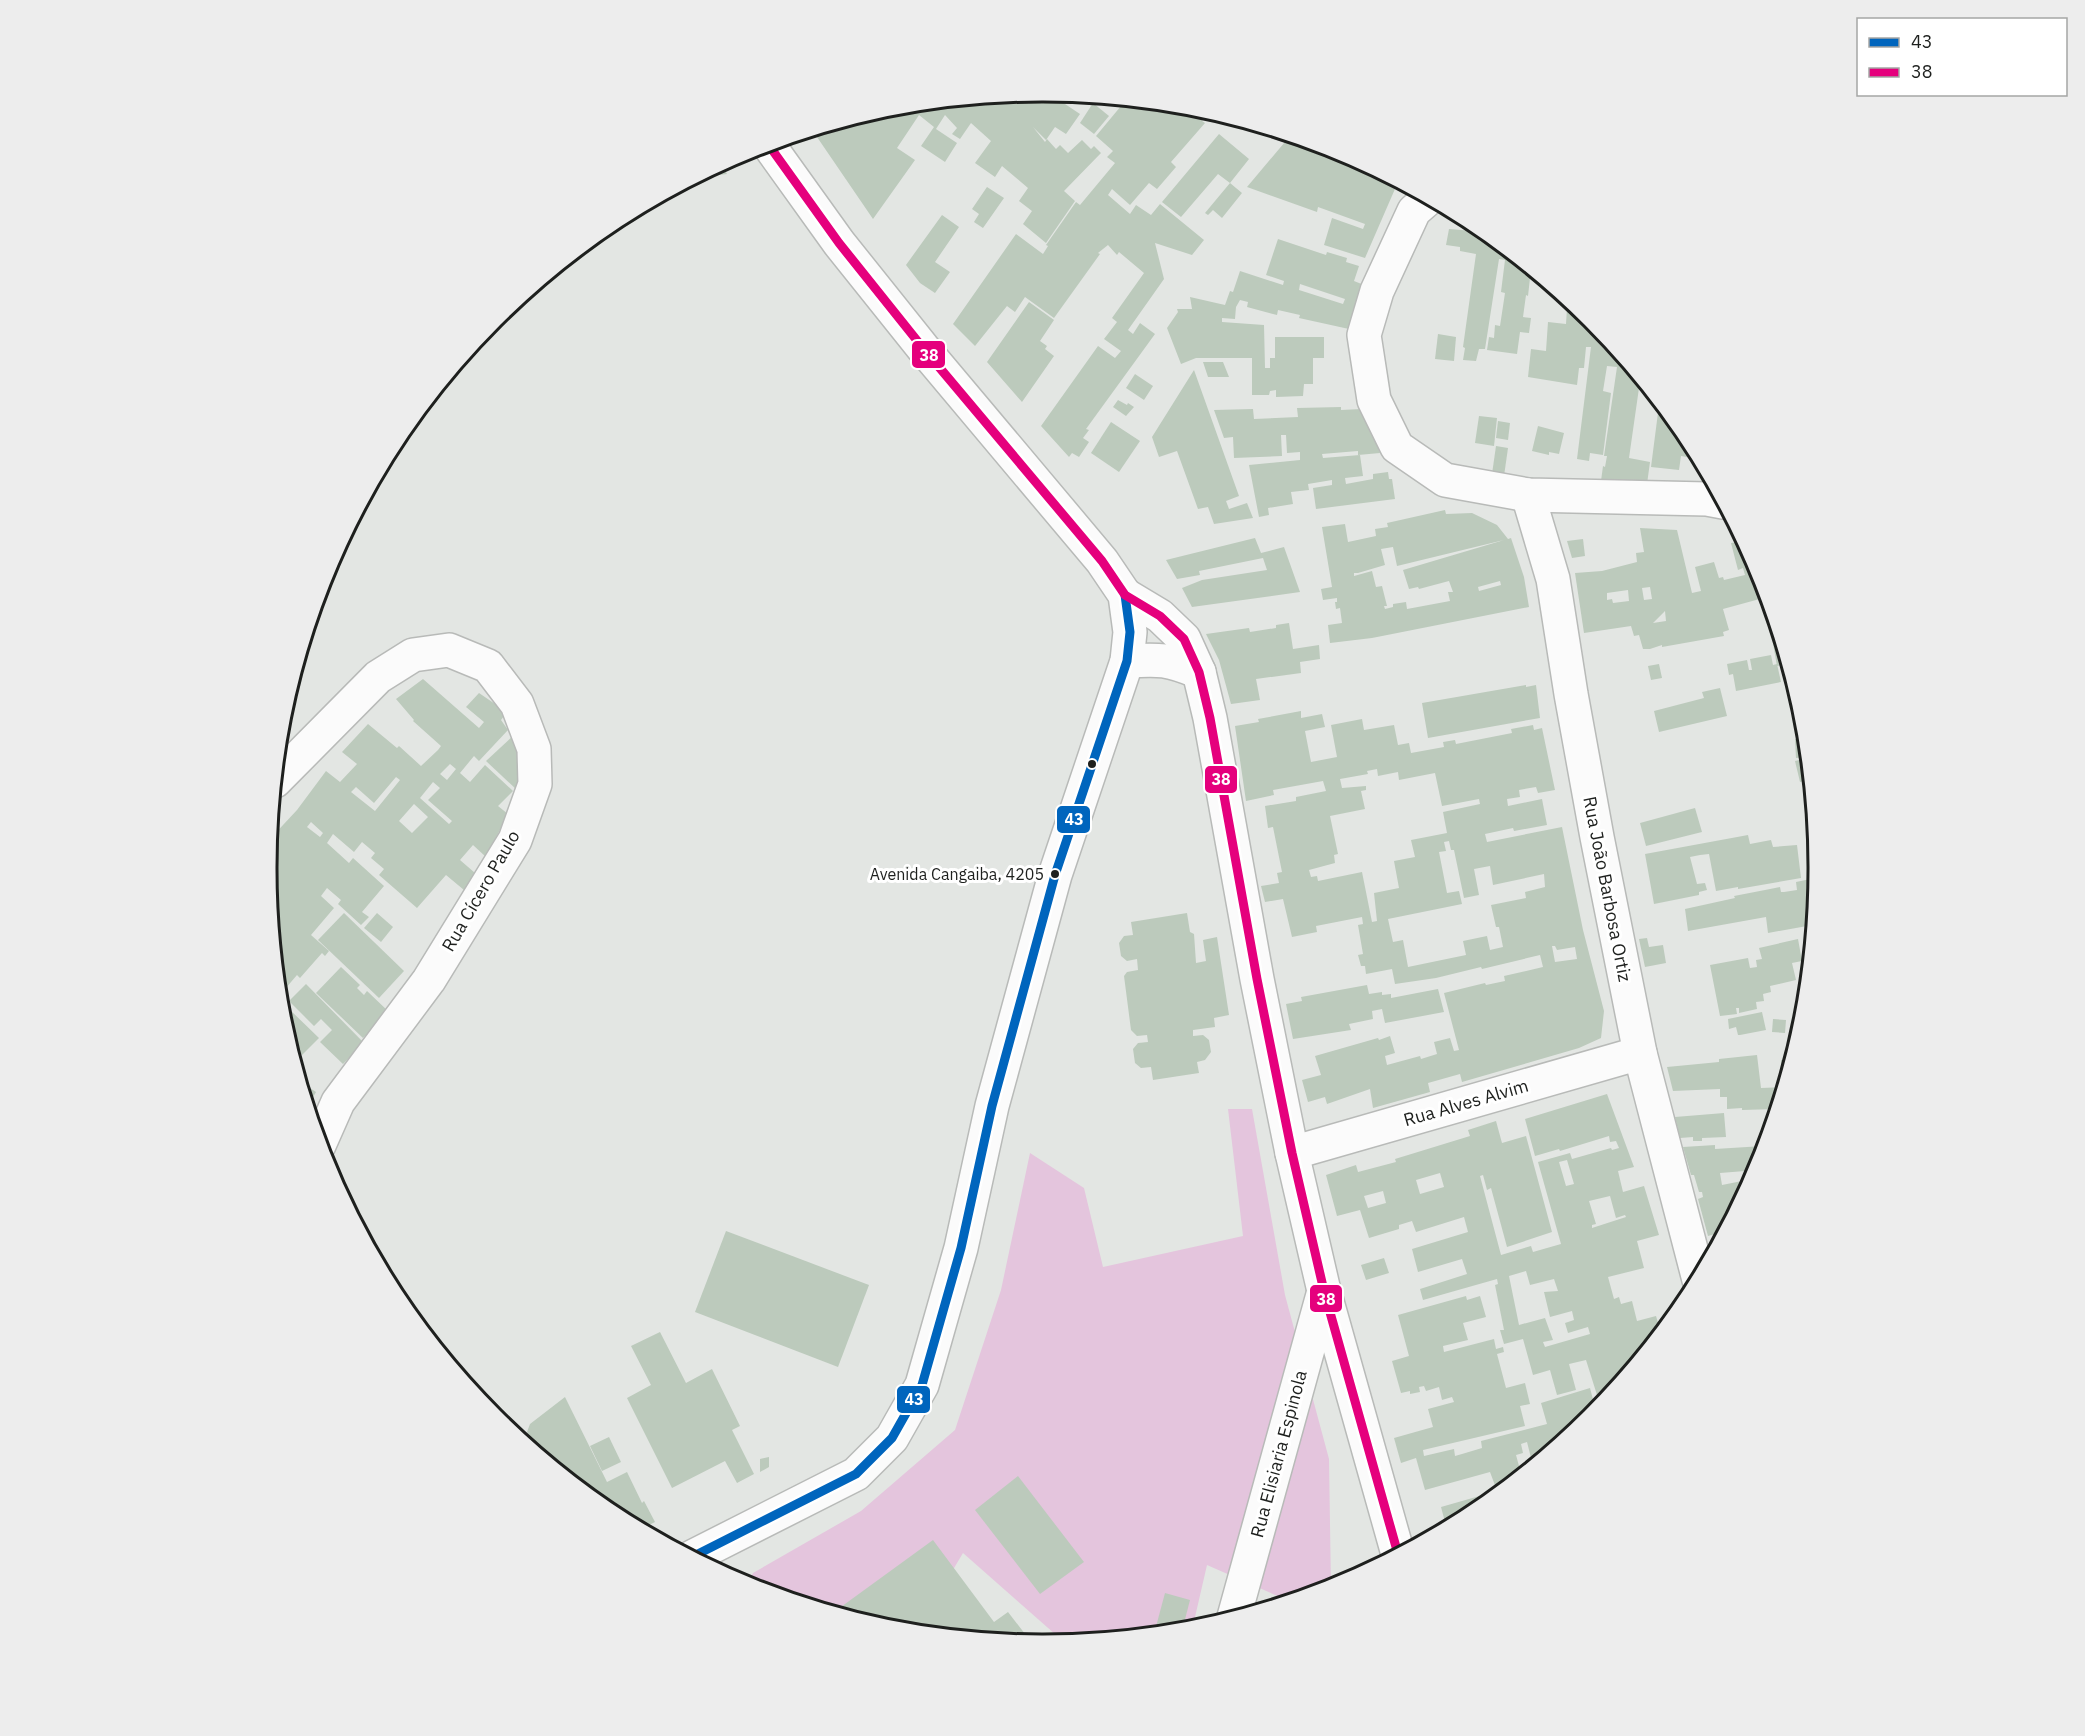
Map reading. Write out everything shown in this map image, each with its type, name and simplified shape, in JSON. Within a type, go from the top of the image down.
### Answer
[{"type":"street","points":[[773,151],[839,243],[923,348],[1102,561],[1125,595],[1160,616],[1184,639],[1199,672],[1210,718],[1257,979],[1292,1152],[1324,1291],[1396,1547]]},
{"type":"street","points":[[1423,203],[1414,211],[1377,291],[1364,335],[1374,400],[1397,447],[1445,480],[1528,495],[1714,500]]},
{"type":"street","name":"Rua João Barbosa Ortiz","points":[[1528,495],[1553,579],[1596,837],[1640,1053],[1696,1267]]},
{"type":"street","points":[[700,1553],[856,1474],[892,1438],[922,1385],[960,1248],[992,1107],[1055,875],[1127,661],[1130,632],[1125,595]]},
{"type":"street","name":"Rua Cícero Paulo","points":[[282,773],[378,677],[413,656],[448,650],[488,666],[517,704],[534,749],[535,784],[515,840],[429,980],[338,1102],[324,1133]]},
{"type":"street","points":[[1127,661],[1160,658],[1199,672]]},
{"type":"street","name":"Rua Alves Alvim","points":[[1292,1152],[1640,1053]]},
{"type":"street","name":"Rua Elisiaria Espinola","points":[[1236,1609],[1324,1291]]},
{"type":"shaded area","points":[[1228,1109],[1252,1109],[1285,1295],[1329,1459],[1331,1578],[1278,1596],[1207,1565],[1195,1618],[1142,1627],[1054,1634],[963,1553],[921,1623],[844,1608],[751,1577],[753,1573],[861,1511],[955,1430],[1001,1290],[1030,1153],[1084,1188],[1103,1267],[1243,1236]]},
{"type":"building","points":[[1063,103],[1080,114],[1066,134],[1055,127],[1046,140],[1033,127],[1045,142],[1047,139],[1056,149],[1060,145],[1068,153],[1082,140],[1091,149],[1094,146],[1101,153],[1064,191],[1075,201],[1046,243],[1023,224],[1032,211],[1019,201],[1028,188],[1002,166],[995,177],[975,163],[991,141],[971,123],[960,139],[952,134],[957,128],[945,115],[936,129],[957,143],[945,162],[921,146],[934,127],[919,115],[897,148],[915,160],[873,219],[817,137],[844,128],[893,117],[943,109],[992,104]]},
{"type":"building","points":[[1092,104],[1109,116],[1094,134],[1080,123]]},
{"type":"building","points":[[1120,107],[1203,120],[1202,121],[1205,123],[1171,162],[1176,167],[1157,189],[1149,183],[1130,205],[1112,189],[1108,195],[1130,214],[1136,205],[1151,215],[1160,204],[1204,240],[1192,255],[1155,243],[1164,279],[1128,330],[1133,334],[1140,323],[1155,334],[1086,429],[1089,430],[1083,438],[1089,442],[1079,457],[1072,453],[1069,457],[1041,426],[1098,346],[1115,358],[1121,351],[1104,339],[1117,322],[1112,318],[1144,273],[1119,252],[1117,255],[1108,245],[1098,253],[1100,254],[1054,318],[1025,297],[1015,312],[1007,306],[975,346],[953,324],[1016,234],[1043,254],[1048,246],[1046,245],[1076,202],[1080,205],[1115,163],[1107,157],[1113,151],[1096,136]]},
{"type":"building","points":[[1219,134],[1249,159],[1230,183],[1218,174],[1181,217],[1162,202]]},
{"type":"building","points":[[1285,142],[1336,160],[1395,189],[1365,258],[1324,245],[1332,218],[1363,229],[1365,224],[1318,207],[1317,212],[1247,187]]},
{"type":"building","points":[[1230,183],[1242,193],[1222,218],[1213,210],[1208,215],[1205,213]]},
{"type":"building","points":[[987,187],[1004,198],[983,228],[974,222],[979,214],[972,209]]},
{"type":"building","points":[[942,215],[959,227],[935,262],[950,272],[935,293],[920,283],[906,265]]},
{"type":"building","points":[[1449,229],[1467,230],[1530,277],[1523,317],[1531,318],[1529,333],[1520,332],[1517,354],[1487,350],[1489,337],[1494,338],[1495,325],[1500,326],[1505,293],[1501,292],[1505,260],[1499,259],[1485,349],[1479,349],[1476,361],[1463,360],[1476,254],[1460,251],[1460,247],[1446,245]]},
{"type":"building","points":[[1278,239],[1326,255],[1327,252],[1347,258],[1346,262],[1359,266],[1354,281],[1364,285],[1349,329],[1299,318],[1300,315],[1278,310],[1277,315],[1247,307],[1248,302],[1240,300],[1236,307],[1235,319],[1222,318],[1222,322],[1264,325],[1265,368],[1270,368],[1270,358],[1275,358],[1275,337],[1324,337],[1324,358],[1313,358],[1313,384],[1304,384],[1303,396],[1276,397],[1276,390],[1270,391],[1269,395],[1252,395],[1252,358],[1196,358],[1181,364],[1167,328],[1178,312],[1177,309],[1192,309],[1190,297],[1225,305],[1230,291],[1233,292],[1240,271],[1283,285],[1284,281],[1266,275]],"holes":[[[1300,284],[1345,299],[1343,304],[1299,290]]]},
{"type":"building","points":[[1029,302],[1054,320],[1040,341],[1047,346],[1045,349],[1054,356],[1022,402],[987,362]]},
{"type":"building","points":[[1567,310],[1639,389],[1629,458],[1650,462],[1647,484],[1601,481],[1607,456],[1604,456],[1617,367],[1607,366],[1603,391],[1611,393],[1603,455],[1590,453],[1589,461],[1577,459],[1591,347],[1586,347],[1584,368],[1579,368],[1577,385],[1528,377],[1531,349],[1546,351],[1548,322],[1566,324]]},
{"type":"building","points":[[1438,334],[1456,337],[1454,361],[1435,359]]},
{"type":"building","points":[[1203,362],[1223,362],[1229,377],[1208,377]]},
{"type":"building","points":[[1194,370],[1239,496],[1226,501],[1229,509],[1247,503],[1253,518],[1214,524],[1208,507],[1198,509],[1177,451],[1159,457],[1152,437]]},
{"type":"building","points":[[1135,374],[1153,386],[1144,400],[1126,388]]},
{"type":"building","points":[[1118,400],[1134,407],[1126,416],[1113,407]]},
{"type":"building","points":[[1341,407],[1341,410],[1362,409],[1380,453],[1358,455],[1358,451],[1322,454],[1323,458],[1360,455],[1363,476],[1345,478],[1346,484],[1373,479],[1373,474],[1388,472],[1389,479],[1392,479],[1395,499],[1316,509],[1313,488],[1332,485],[1332,480],[1308,484],[1309,490],[1291,492],[1293,504],[1268,508],[1269,515],[1259,517],[1249,465],[1300,460],[1300,452],[1287,453],[1286,435],[1281,435],[1282,456],[1234,458],[1233,437],[1224,438],[1214,410],[1253,409],[1254,419],[1298,417],[1297,408]]},
{"type":"building","points":[[1658,413],[1689,457],[1681,456],[1679,470],[1651,467]]},
{"type":"building","points":[[1479,416],[1497,418],[1494,446],[1475,443]]},
{"type":"building","points":[[1498,421],[1510,423],[1508,440],[1496,438]]},
{"type":"building","points":[[1111,422],[1140,441],[1119,472],[1091,453]]},
{"type":"building","points":[[1538,426],[1564,433],[1559,454],[1549,452],[1549,455],[1532,451]]},
{"type":"building","points":[[1496,446],[1508,448],[1504,476],[1492,474]]},
{"type":"building","points":[[1445,510],[1446,514],[1472,513],[1497,525],[1508,539],[1511,538],[1524,577],[1529,607],[1372,638],[1330,643],[1328,625],[1342,623],[1340,608],[1336,609],[1337,598],[1323,600],[1321,589],[1332,587],[1322,527],[1345,524],[1348,542],[1376,536],[1375,529],[1388,527],[1387,523]],"holes":[[[1504,540],[1403,570],[1409,589],[1418,587],[1419,589],[1449,581],[1453,592],[1448,592],[1450,601],[1407,609],[1406,602],[1393,604],[1393,607],[1385,609],[1384,606],[1387,606],[1382,586],[1376,587],[1372,571],[1354,576],[1354,573],[1385,565],[1381,549],[1393,547],[1397,566]],[[1500,581],[1501,585],[1479,591],[1478,587]]]},
{"type":"building","points":[[1640,528],[1677,530],[1692,593],[1701,591],[1695,567],[1714,562],[1719,578],[1723,577],[1724,580],[1745,575],[1743,568],[1738,570],[1731,543],[1736,542],[1759,599],[1723,609],[1729,630],[1723,632],[1724,636],[1643,649],[1639,635],[1634,636],[1631,626],[1584,633],[1575,573],[1602,571],[1637,562],[1636,553],[1644,552]],"holes":[[[1650,587],[1652,599],[1644,600],[1642,588]],[[1628,590],[1629,601],[1613,603],[1612,599],[1607,600],[1607,593]],[[1665,611],[1666,621],[1653,623]]]},
{"type":"building","points":[[1255,538],[1261,553],[1284,547],[1300,592],[1192,607],[1182,588],[1202,580],[1267,570],[1263,558],[1199,571],[1200,575],[1177,579],[1166,560]]},
{"type":"building","points":[[1583,539],[1585,556],[1572,558],[1567,541]]},
{"type":"building","points":[[1289,623],[1293,649],[1319,645],[1320,659],[1300,662],[1301,673],[1256,679],[1260,700],[1231,704],[1219,660],[1206,634],[1249,628],[1250,632],[1276,628],[1276,625]]},
{"type":"building","points":[[1771,633],[1781,665],[1777,666]]},
{"type":"building","points":[[1771,655],[1773,665],[1777,664],[1781,682],[1736,691],[1733,674],[1729,675],[1727,664],[1747,660],[1749,670],[1752,670],[1750,659]]},
{"type":"building","points":[[1659,664],[1662,678],[1651,680],[1648,666]]},
{"type":"building","points":[[423,679],[479,728],[484,722],[466,707],[479,693],[498,706],[504,716],[501,720],[508,730],[479,761],[474,756],[460,773],[470,782],[485,765],[513,791],[498,806],[508,814],[486,857],[473,845],[460,860],[475,873],[464,890],[446,875],[417,908],[379,875],[384,869],[371,858],[375,853],[362,842],[354,852],[333,834],[327,843],[349,863],[353,858],[384,886],[362,912],[369,917],[361,925],[338,904],[341,900],[327,888],[321,896],[334,908],[311,935],[329,951],[325,956],[322,953],[300,978],[297,975],[286,988],[278,918],[277,831],[297,810],[326,771],[340,782],[357,764],[342,752],[368,724],[397,748],[399,746],[421,766],[441,746],[396,699]],"holes":[[[450,764],[456,769],[447,780],[440,774]],[[396,777],[400,780],[375,811],[351,792],[356,787],[374,803]],[[433,782],[440,788],[428,800],[452,821],[449,824],[420,798]],[[414,804],[428,817],[412,833],[399,821]],[[311,822],[323,833],[320,837],[307,827]]]},
{"type":"building","points":[[1526,685],[1526,687],[1536,685],[1540,718],[1428,738],[1422,703]]},
{"type":"building","points":[[1720,688],[1727,716],[1659,732],[1654,711],[1704,698],[1702,692]]},
{"type":"building","points":[[1301,711],[1301,718],[1322,714],[1325,727],[1305,731],[1311,762],[1337,757],[1331,725],[1362,719],[1364,730],[1394,725],[1398,745],[1409,743],[1411,753],[1444,747],[1443,742],[1455,740],[1456,744],[1512,733],[1511,729],[1533,725],[1534,730],[1542,728],[1555,790],[1538,793],[1536,787],[1519,790],[1520,797],[1507,799],[1508,806],[1542,799],[1547,825],[1514,831],[1513,828],[1485,834],[1487,842],[1562,827],[1583,930],[1604,1011],[1601,1038],[1579,1048],[1462,1082],[1460,1074],[1428,1083],[1430,1092],[1373,1108],[1370,1089],[1327,1104],[1325,1097],[1308,1102],[1302,1080],[1321,1075],[1315,1056],[1390,1036],[1395,1053],[1385,1056],[1387,1065],[1437,1054],[1434,1042],[1450,1038],[1454,1051],[1459,1050],[1444,993],[1485,983],[1486,985],[1505,981],[1504,976],[1543,967],[1540,955],[1482,969],[1481,967],[1436,978],[1395,984],[1392,969],[1366,974],[1365,966],[1361,966],[1358,955],[1363,954],[1358,925],[1363,924],[1362,917],[1316,926],[1317,932],[1292,937],[1283,899],[1265,902],[1261,886],[1279,883],[1277,873],[1282,872],[1273,827],[1268,828],[1265,806],[1296,801],[1296,797],[1326,791],[1323,781],[1273,790],[1274,795],[1246,801],[1235,726],[1259,722],[1258,719]],"holes":[[[1377,769],[1378,776],[1398,772],[1399,780],[1435,773],[1442,806],[1479,799],[1480,804],[1443,812],[1447,833],[1411,840],[1415,857],[1394,861],[1399,888],[1374,893],[1377,921],[1372,922],[1362,872],[1318,881],[1317,876],[1311,877],[1309,870],[1335,863],[1334,855],[1338,854],[1330,816],[1365,809],[1361,791],[1366,790],[1366,786],[1342,788],[1340,779],[1368,774],[1367,771]],[[1449,841],[1451,850],[1454,850],[1464,898],[1479,895],[1474,869],[1490,866],[1493,885],[1544,874],[1545,887],[1525,892],[1526,898],[1491,905],[1503,947],[1490,950],[1487,936],[1463,941],[1466,955],[1408,967],[1403,940],[1393,942],[1388,919],[1462,904],[1459,891],[1447,893],[1439,852],[1446,851],[1444,842]],[[1552,946],[1555,946],[1557,950],[1575,947],[1577,959],[1555,962]]]},
{"type":"building","points":[[515,734],[523,764],[517,790],[486,761]]},
{"type":"building","points":[[1795,739],[1797,739],[1800,758],[1796,758]]},
{"type":"building","points":[[1801,760],[1803,781],[1800,782],[1795,761]]},
{"type":"building","points":[[1695,808],[1702,832],[1646,846],[1640,823]]},
{"type":"building","points":[[1748,835],[1750,844],[1771,840],[1773,847],[1797,845],[1801,878],[1716,891],[1709,854],[1700,855],[1690,857],[1697,884],[1705,883],[1707,890],[1699,892],[1699,895],[1654,904],[1645,854]]},
{"type":"building","points":[[1808,880],[1806,926],[1768,933],[1766,917],[1688,931],[1685,909],[1780,887],[1781,892],[1797,890],[1796,882]]},
{"type":"building","points":[[344,913],[404,971],[379,998],[318,940]]},
{"type":"building","points":[[377,913],[393,927],[381,942],[364,928]]},
{"type":"building","points":[[1187,913],[1190,932],[1194,934],[1196,963],[1206,961],[1203,940],[1217,937],[1229,1015],[1214,1018],[1215,1027],[1193,1030],[1193,1036],[1203,1035],[1209,1040],[1211,1052],[1205,1060],[1197,1062],[1199,1073],[1153,1080],[1151,1067],[1141,1068],[1135,1063],[1133,1049],[1138,1043],[1148,1042],[1147,1035],[1137,1036],[1131,1030],[1124,976],[1127,972],[1138,970],[1137,959],[1127,961],[1121,956],[1119,943],[1124,936],[1133,935],[1131,922]]},
{"type":"building","points":[[1647,938],[1649,947],[1663,945],[1666,963],[1645,967],[1639,939]]},
{"type":"building","points":[[1798,939],[1802,961],[1792,963],[1796,980],[1770,986],[1771,992],[1763,994],[1764,1001],[1756,1002],[1757,1009],[1739,1013],[1739,1008],[1736,1008],[1737,1014],[1720,1016],[1710,965],[1748,958],[1750,968],[1757,967],[1756,960],[1762,959],[1759,948]]},
{"type":"building","points":[[341,967],[360,985],[357,988],[364,995],[367,991],[389,1012],[363,1038],[316,993]]},
{"type":"building","points":[[306,984],[364,1043],[343,1064],[320,1042],[332,1030],[321,1019],[314,1026],[289,1001]]},
{"type":"building","points":[[1367,985],[1369,994],[1382,992],[1382,995],[1391,994],[1391,998],[1438,989],[1444,1012],[1385,1023],[1382,1009],[1372,1011],[1373,1019],[1349,1024],[1351,1030],[1293,1039],[1286,1004],[1302,1001],[1301,997]]},
{"type":"building","points":[[290,1010],[319,1038],[302,1055],[300,1053]]},
{"type":"building","points":[[1762,1012],[1766,1030],[1738,1035],[1736,1027],[1729,1029],[1728,1019]]},
{"type":"building","points":[[1773,1019],[1786,1020],[1785,1033],[1772,1032]]},
{"type":"building","points":[[1757,1055],[1761,1088],[1776,1087],[1769,1109],[1727,1109],[1727,1097],[1720,1097],[1720,1089],[1673,1091],[1667,1067],[1719,1062],[1719,1059]]},
{"type":"building","points":[[309,1088],[316,1092],[312,1098]]},
{"type":"building","points":[[1607,1094],[1634,1167],[1618,1171],[1623,1192],[1644,1186],[1659,1235],[1637,1241],[1644,1268],[1608,1277],[1614,1299],[1619,1297],[1621,1304],[1632,1301],[1637,1321],[1656,1316],[1658,1323],[1618,1373],[1597,1395],[1586,1360],[1569,1364],[1576,1390],[1557,1395],[1550,1370],[1533,1375],[1523,1339],[1504,1344],[1500,1330],[1504,1330],[1495,1285],[1498,1284],[1497,1279],[1423,1300],[1420,1289],[1467,1274],[1462,1259],[1418,1272],[1412,1249],[1468,1232],[1464,1217],[1416,1232],[1412,1221],[1399,1225],[1399,1229],[1369,1238],[1360,1210],[1337,1216],[1326,1175],[1356,1165],[1358,1172],[1396,1162],[1395,1159],[1470,1136],[1468,1130],[1496,1121],[1502,1143],[1526,1136],[1552,1232],[1507,1247],[1491,1188],[1487,1190],[1483,1175],[1480,1176],[1501,1255],[1531,1246],[1533,1252],[1561,1244],[1538,1162],[1570,1153],[1572,1159],[1611,1148],[1612,1150],[1619,1148],[1616,1141],[1610,1142],[1609,1136],[1535,1156],[1525,1119]],"holes":[[[1567,1160],[1574,1184],[1566,1186],[1559,1162]],[[1440,1173],[1444,1187],[1420,1194],[1416,1180]],[[1383,1191],[1386,1203],[1368,1208],[1364,1196]],[[1610,1196],[1616,1218],[1625,1215],[1626,1217],[1592,1228],[1592,1225],[1596,1224],[1589,1201]],[[1526,1271],[1530,1285],[1554,1279],[1558,1291],[1544,1292],[1550,1317],[1572,1311],[1574,1320],[1565,1323],[1568,1333],[1588,1327],[1590,1334],[1545,1347],[1543,1342],[1553,1340],[1545,1318],[1519,1325],[1509,1276]]]},
{"type":"building","points":[[1724,1113],[1726,1137],[1702,1138],[1702,1141],[1693,1141],[1693,1137],[1680,1138],[1675,1117]]},
{"type":"building","points":[[1715,1145],[1715,1149],[1756,1146],[1745,1172],[1720,1173],[1722,1185],[1741,1181],[1715,1234],[1708,1236],[1698,1199],[1703,1197],[1702,1192],[1699,1192],[1694,1175],[1691,1175],[1683,1147]]},
{"type":"building","points":[[726,1231],[869,1285],[838,1367],[695,1312]]},
{"type":"building","points":[[1384,1258],[1389,1273],[1366,1280],[1361,1265]]},
{"type":"building","points":[[1466,1296],[1467,1300],[1480,1296],[1486,1317],[1463,1323],[1468,1340],[1443,1346],[1444,1352],[1494,1339],[1496,1349],[1503,1347],[1504,1352],[1497,1354],[1506,1388],[1525,1383],[1530,1404],[1520,1406],[1525,1426],[1423,1450],[1424,1456],[1454,1449],[1455,1456],[1482,1448],[1481,1441],[1547,1424],[1541,1403],[1590,1388],[1593,1400],[1531,1458],[1527,1442],[1521,1444],[1523,1453],[1516,1455],[1519,1466],[1522,1465],[1495,1486],[1490,1472],[1425,1490],[1416,1458],[1401,1463],[1394,1438],[1433,1427],[1428,1409],[1454,1402],[1452,1397],[1442,1400],[1439,1387],[1426,1391],[1424,1386],[1419,1387],[1420,1392],[1401,1393],[1392,1361],[1409,1356],[1398,1315]]},
{"type":"building","points":[[660,1332],[686,1383],[712,1369],[740,1426],[732,1430],[754,1474],[737,1483],[725,1461],[672,1488],[627,1398],[651,1385],[631,1346]]},
{"type":"building","points":[[565,1397],[607,1482],[627,1472],[642,1503],[644,1501],[655,1522],[649,1525],[576,1476],[530,1437],[527,1432],[530,1424]]},
{"type":"building","points":[[609,1437],[621,1462],[602,1471],[590,1446]]},
{"type":"building","points":[[769,1457],[769,1467],[760,1472],[760,1459]]},
{"type":"building","points":[[1018,1476],[1084,1562],[1040,1594],[975,1510]]},
{"type":"building","points":[[1482,1495],[1444,1520],[1441,1507]]},
{"type":"building","points":[[933,1540],[994,1622],[1008,1612],[1024,1633],[943,1627],[841,1607]]},
{"type":"building","points":[[1165,1593],[1190,1600],[1185,1620],[1157,1625]]},
{"type":"transit line","name":"38","points":[[773,151],[839,243],[923,348],[1102,561],[1125,595],[1160,616],[1184,639],[1199,672],[1210,718],[1257,979],[1292,1153],[1324,1291],[1396,1547]]},
{"type":"transit line","name":"43","points":[[700,1553],[856,1474],[892,1438],[922,1385],[961,1248],[992,1106],[1055,875],[1127,661],[1130,632],[1125,595]]},
{"type":"place","name":"Avenida Cangaiba, 4205","points":[[1055,874]]}]
